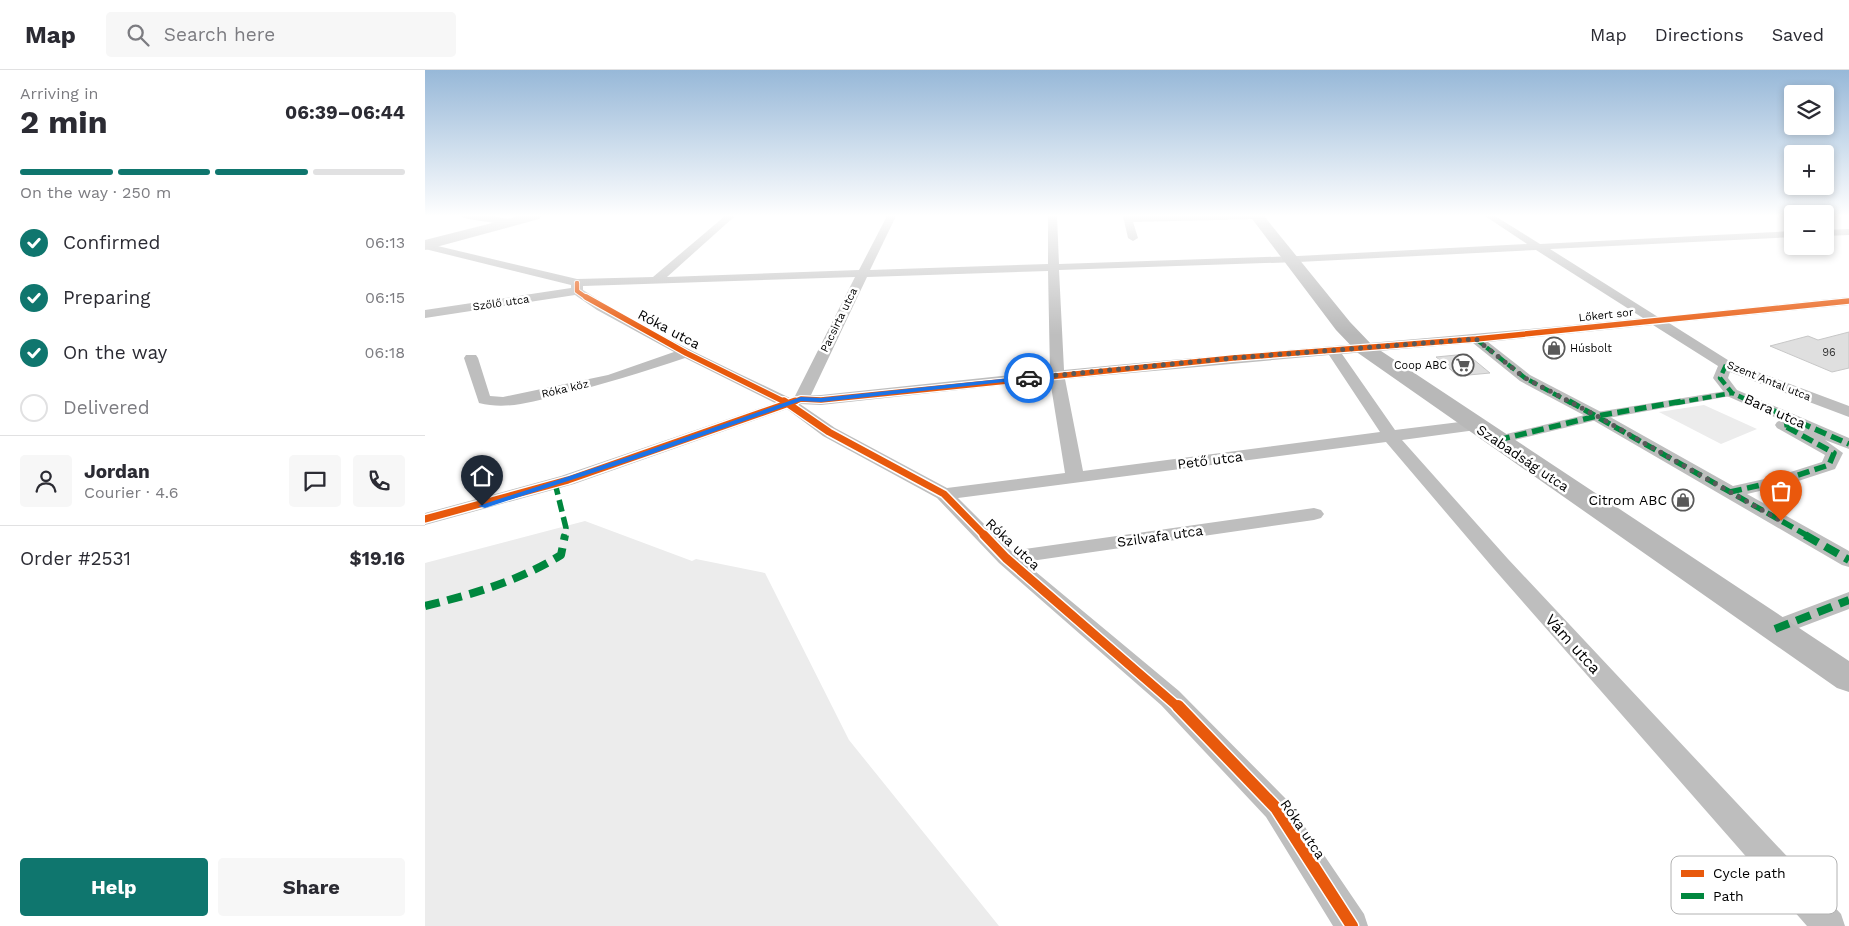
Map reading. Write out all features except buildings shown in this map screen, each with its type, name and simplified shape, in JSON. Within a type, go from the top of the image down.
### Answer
[{"type":"main road","name":"Szabadság utca","points":[[1290,258],[1343,326],[1365,348],[1849,679]]},
{"type":"street","name":"Róka utca","points":[[467,256],[552,278],[577,287],[601,307],[686,353],[794,401],[829,432],[944,494],[1006,558],[1170,698],[1276,808],[1352,926]]},
{"type":"street","points":[[656,280],[684,256]]},
{"type":"street","name":"Pacsirta utca","points":[[794,401],[870,256]]},
{"type":"street","points":[[1053,256],[1057,375],[1075,477]]},
{"type":"street","points":[[577,287],[656,280],[1336,256]]},
{"type":"street","name":"Szent Antal utca","points":[[1552,256],[1726,365],[1849,412]]},
{"type":"street","name":"Szőlő utca","points":[[425,314],[577,287]]},
{"type":"street","name":"Lőkert sor","points":[[794,401],[821,400],[1057,375],[1476,339],[1849,301]]},
{"type":"street","points":[[1476,339],[1525,378],[1597,416],[1849,560]]},
{"type":"street","name":"Vám utca","points":[[1333,350],[1391,436],[1501,564],[1766,856]]},
{"type":"street","name":"Róka köz","points":[[471,358],[483,400],[503,402],[612,378],[686,353]]},
{"type":"street","name":"Bara utca","points":[[1726,365],[1720,378],[1732,393],[1849,444]]},
{"type":"street","points":[[1497,440],[1597,416],[1732,393]]},
{"type":"street","points":[[425,519],[482,506],[555,483],[794,401]]},
{"type":"street","points":[[1730,492],[1783,480],[1829,465],[1834,453],[1783,425],[1799,422]]},
{"type":"street","name":"Pető utca","points":[[944,494],[1476,425]]},
{"type":"street","name":"Szilvafa utca","points":[[1006,558],[1314,514]]},
{"type":"street","points":[[1775,629],[1849,600]]},
{"type":"street","name":"Vám utca","points":[[1818,914],[1829,926]]},
{"type":"shaded area","points":[[1704,405],[1757,429],[1721,444],[1659,412]]},
{"type":"shaded area","points":[[585,521],[692,561],[696,559],[765,573],[849,740],[999,926],[425,926],[425,563]]},
{"type":"marked path","points":[[1476,339],[1525,378],[1597,416],[1849,560]]},
{"type":"marked path","points":[[1726,365],[1720,378],[1732,393],[1849,444]]},
{"type":"marked path","points":[[1498,440],[1597,416],[1732,393]]},
{"type":"marked path","points":[[1730,492],[1783,480],[1829,465],[1834,453],[1783,425],[1799,422]]},
{"type":"marked path","points":[[425,606],[478,592],[513,580],[561,555],[566,528],[555,483]]},
{"type":"marked path","points":[[1775,629],[1849,600]]},
{"type":"cycle path","points":[[577,283],[577,291],[601,307],[686,353],[788,403],[829,432],[944,494],[1006,558],[1170,698],[1276,808],[1352,926]]},
{"type":"cycle path","points":[[425,519],[568,480],[801,399],[821,400],[1233,358],[1476,339],[1849,301]]},
{"type":"way so far","points":[[1029,378],[1233,358],[1476,339],[1525,378],[1597,416],[1781,521]]},
{"type":"place","name":"Húsbolt","points":[[1554,348]]},
{"type":"place","name":"Coop ABC","points":[[1463,365]]},
{"type":"place","name":"Citrom ABC","points":[[1683,500]]},
{"type":"route","points":[[482,506],[649,452],[801,399],[821,400],[1029,378]]}]
